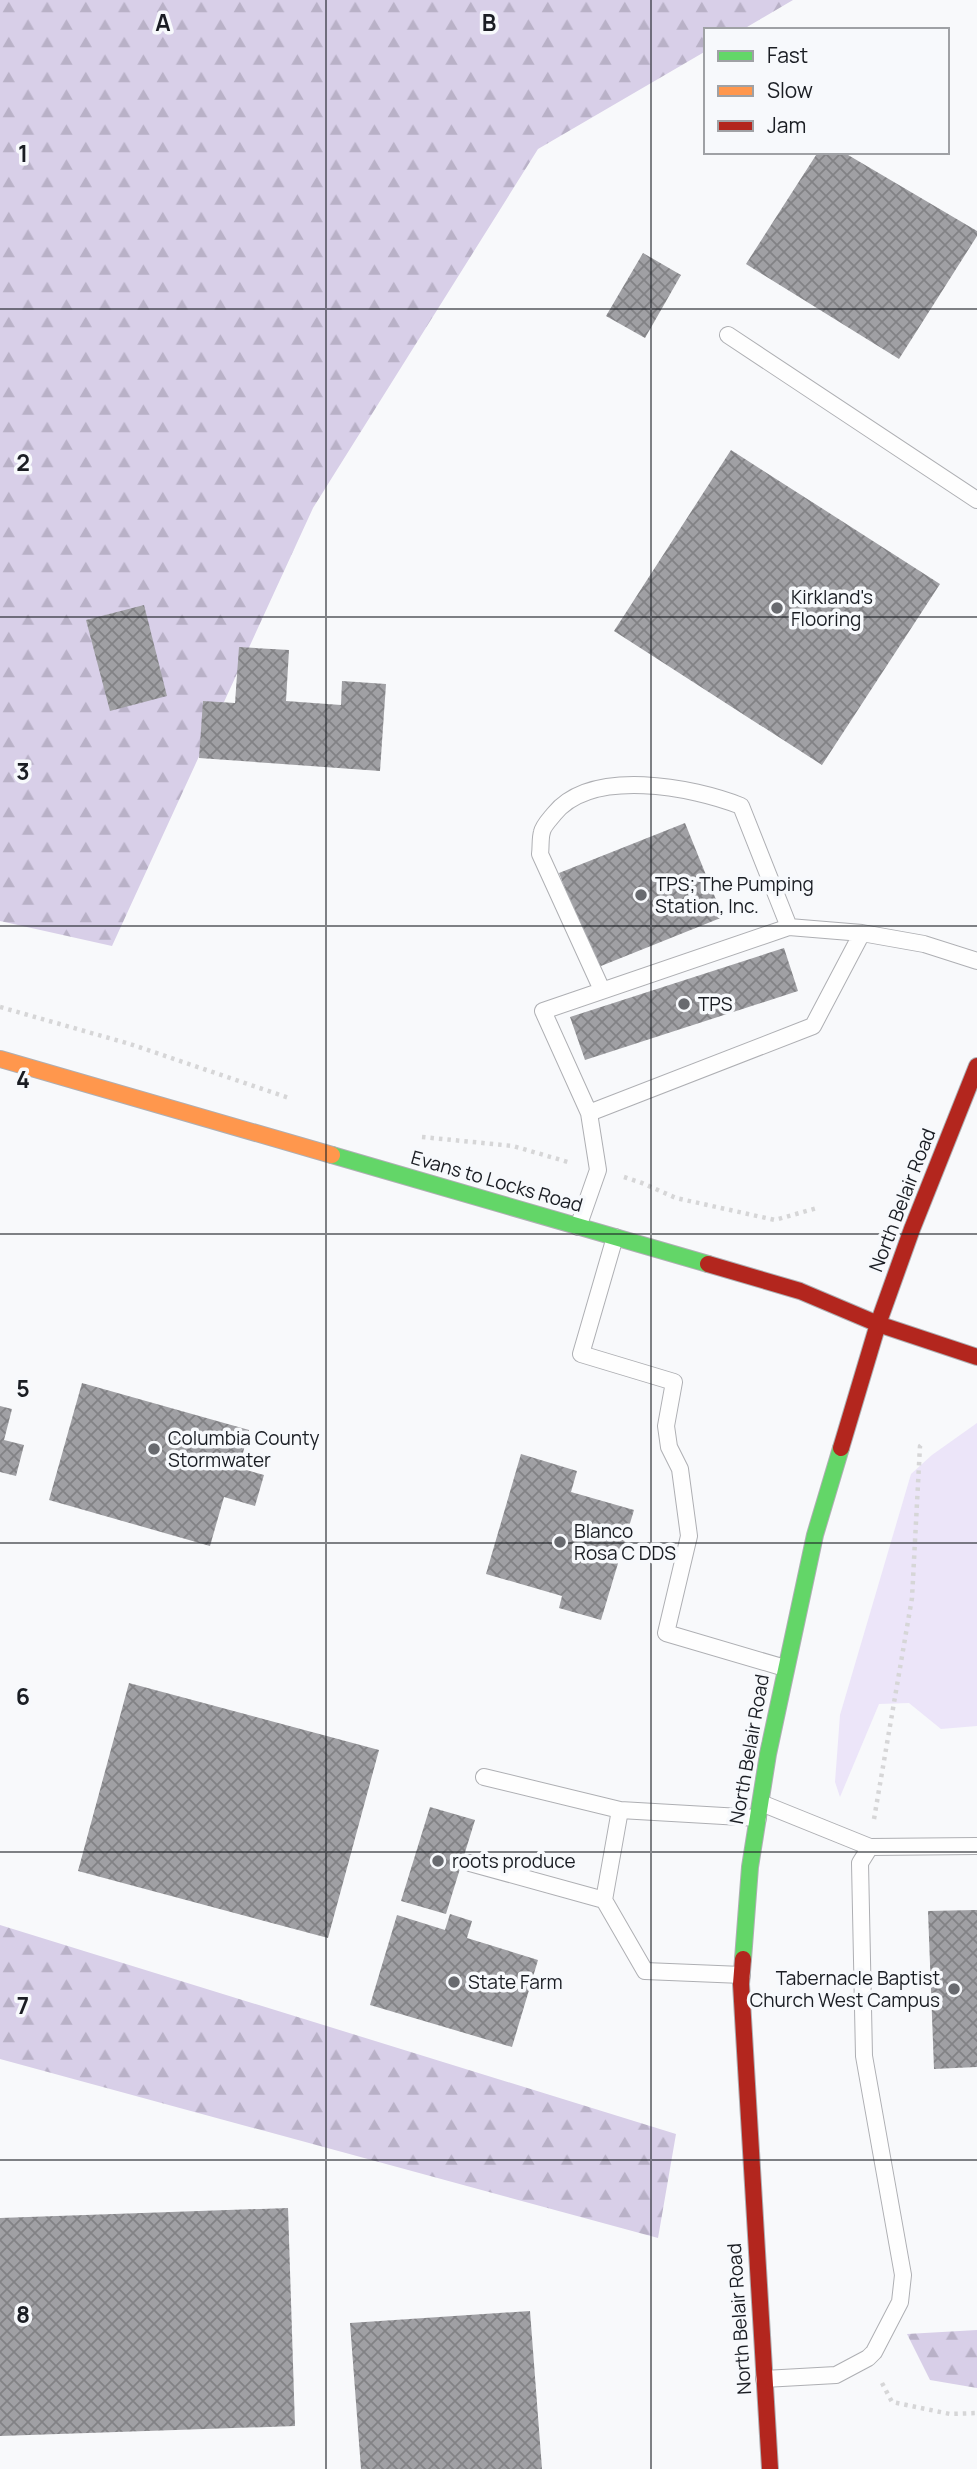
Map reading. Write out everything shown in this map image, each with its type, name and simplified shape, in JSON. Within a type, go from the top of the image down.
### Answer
[{"type":"street","name":"Evans to Locks Road","points":[[0,1059],[800,1291],[878,1324],[977,1357]]},
{"type":"street","name":"North Belair Road","points":[[770,2469],[743,1975],[750,1867],[785,1668],[815,1535],[878,1324],[977,1066]]},
{"type":"lane","points":[[729,335],[977,500]]},
{"type":"lane","points":[[603,990],[540,853],[542,830],[560,807],[584,793],[626,784],[675,787],[741,806],[789,927]]},
{"type":"lane","points":[[578,1227],[598,1170],[589,1113],[543,1011],[789,927],[862,933],[924,944],[977,961]]},
{"type":"lane","points":[[589,1113],[813,1026],[862,933]]},
{"type":"lane","points":[[615,1237],[581,1354],[674,1382],[666,1426],[669,1447],[680,1469],[689,1536],[666,1633],[785,1668]]},
{"type":"lane","points":[[484,1777],[620,1810],[759,1810],[870,1847],[977,1846]]},
{"type":"lane","points":[[620,1810],[604,1900],[645,1971],[743,1975]]},
{"type":"lane","points":[[764,2379],[836,2375],[868,2358],[900,2302],[903,2275],[864,2056],[860,1863],[870,1847]]},
{"type":"lane","points":[[470,1863],[604,1900]]},
{"type":"path","points":[[0,1007],[130,1044],[299,1101]]},
{"type":"path","points":[[415,1136],[513,1146],[642,1183],[676,1198],[775,1220],[817,1208]]},
{"type":"path","points":[[870,1847],[912,1598],[920,1446],[923,1442]]},
{"type":"path","points":[[868,2358],[891,2402],[950,2414],[977,2413]]},
{"type":"shaded area","points":[[977,1423],[977,1726],[941,1729],[909,1703],[879,1704],[840,1797],[835,1782],[840,1715],[911,1474],[932,1455]]},
{"type":"green space","points":[[0,0],[793,0],[745,28],[704,28],[704,52],[538,149],[313,508],[112,946],[0,921]]},
{"type":"green space","points":[[0,1925],[676,2134],[658,2238],[0,2059]]},
{"type":"green space","points":[[977,2330],[977,2388],[930,2380],[907,2334]]},
{"type":"building","points":[[817,154],[846,154],[977,231],[977,236],[899,359],[746,264]]},
{"type":"building","points":[[643,253],[681,275],[645,338],[606,316]]},
{"type":"building","name":"Kirkland's Flooring","points":[[731,450],[940,584],[822,765],[614,631]]},
{"type":"building","points":[[144,605],[167,696],[110,711],[86,620]]},
{"type":"building","points":[[239,647],[289,650],[286,701],[341,705],[342,681],[386,684],[380,771],[199,758],[203,701],[235,703]]},
{"type":"building","name":"TPS; The Pumping Station, Inc.","points":[[685,823],[723,917],[596,968],[559,873]]},
{"type":"building","name":"TPS","points":[[784,948],[798,991],[585,1060],[570,1017]]},
{"type":"building","name":"Columbia County Stormwater","points":[[82,1383],[249,1430],[239,1468],[264,1475],[255,1506],[224,1497],[210,1546],[49,1500]]},
{"type":"building","points":[[0,1406],[12,1409],[4,1440],[24,1445],[16,1476],[0,1472]]},
{"type":"building","name":"Blanco Rosa C DDS","points":[[521,1454],[577,1471],[571,1492],[634,1510],[601,1620],[559,1608],[562,1596],[486,1574]]},
{"type":"building","points":[[129,1683],[379,1750],[328,1938],[78,1871]]},
{"type":"building","name":"roots produce","points":[[430,1807],[475,1820],[446,1914],[401,1901]]},
{"type":"building","name":"Tabernacle Baptist Church West Campus","points":[[977,1910],[977,2067],[934,2069],[928,1911]]},
{"type":"building","name":"State Farm","points":[[450,1914],[472,1921],[467,1938],[538,1960],[512,2047],[370,2005],[397,1915],[445,1930]]},
{"type":"building","points":[[288,2208],[295,2426],[0,2436],[0,2218]]},
{"type":"building","points":[[530,2311],[542,2469],[361,2469],[350,2323]]},
{"type":"traffic: fast","points":[[332,1155],[708,1264]]},
{"type":"traffic: fast","points":[[743,1959],[750,1867],[768,1754],[815,1535],[841,1448]]},
{"type":"traffic: slow","points":[[0,1059],[332,1155]]},
{"type":"traffic: jam","points":[[841,1448],[878,1324],[912,1229],[977,1066]]},
{"type":"traffic: jam","points":[[708,1264],[800,1291],[878,1324],[977,1357]]},
{"type":"traffic: jam","points":[[743,1959],[741,1984],[770,2469]]},
{"type":"place","name":"Kirkland's Flooring","points":[[777,608]]},
{"type":"place","name":"TPS; The Pumping Station, Inc.","points":[[641,895]]},
{"type":"place","name":"TPS","points":[[684,1004]]},
{"type":"place","name":"Columbia County Stormwater","points":[[154,1449]]},
{"type":"place","name":"Blanco Rosa C DDS","points":[[560,1542]]},
{"type":"place","name":"roots produce","points":[[438,1861]]},
{"type":"place","name":"State Farm","points":[[454,1982]]},
{"type":"place","name":"Tabernacle Baptist Church West Campus","points":[[954,1989]]}]
